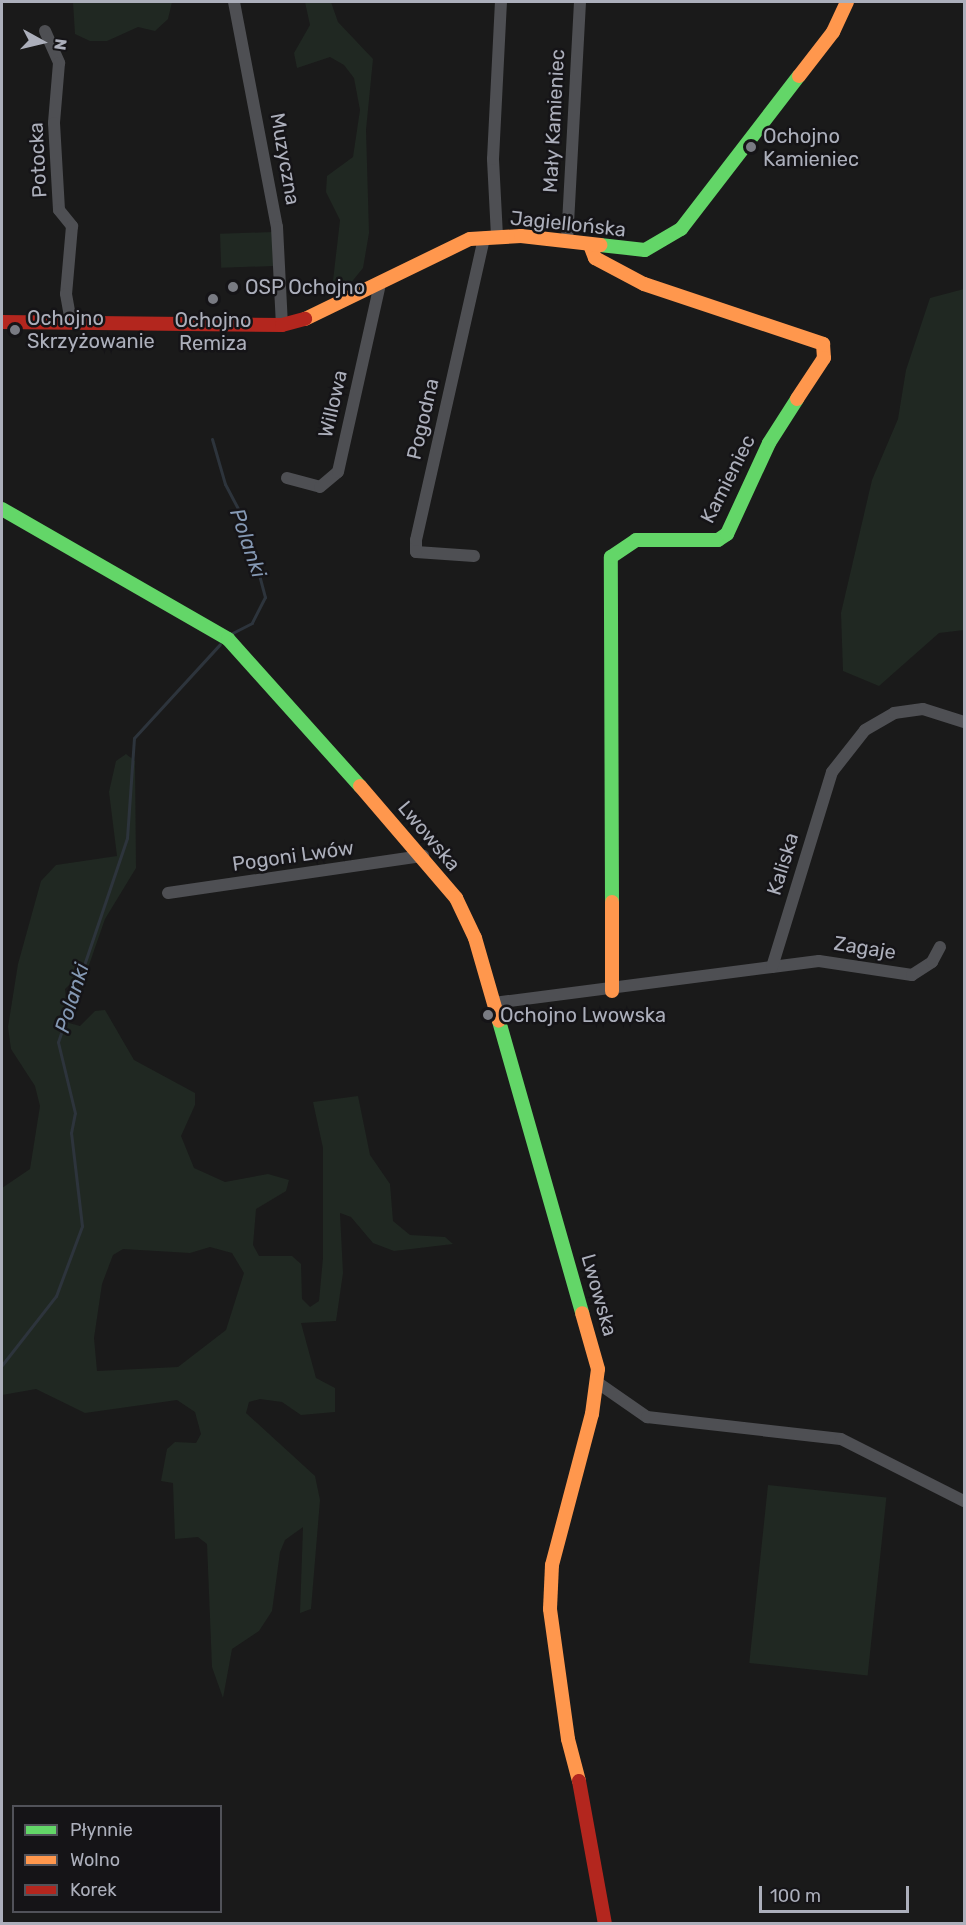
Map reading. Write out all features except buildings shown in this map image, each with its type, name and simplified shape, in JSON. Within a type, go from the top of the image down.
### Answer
[{"type":"street","name":"Muzyczna","points":[[234,2],[277,227],[282,325]]},
{"type":"street","points":[[491,237],[501,2]]},
{"type":"street","name":"Mały Kamieniec","points":[[567,242],[580,2]]},
{"type":"street","name":"Jagiellońska","points":[[2,322],[282,325],[320,315],[379,288],[429,257],[491,237],[645,250],[681,228],[833,32],[847,2]]},
{"type":"street","name":"Potocka","points":[[45,31],[59,63],[54,123],[60,210],[72,226],[66,294],[71,322]]},
{"type":"street","name":"Pogodna","points":[[474,556],[416,552],[416,540],[491,237]]},
{"type":"street","name":"Kamieniec","points":[[590,245],[595,258],[644,284],[823,344],[824,358],[768,443],[727,534],[718,540],[636,540],[611,557],[612,990]]},
{"type":"street","name":"Willowa","points":[[287,478],[320,487],[338,472],[379,288]]},
{"type":"street","name":"Lwowska","points":[[2,509],[228,639],[423,856],[460,905],[494,1003],[596,1354],[598,1383],[552,1565],[550,1609],[568,1739],[591,1823],[605,1923]]},
{"type":"street","name":"Kaliska","points":[[772,967],[832,772],[865,730],[894,713],[923,710],[964,722]]},
{"type":"street","name":"Pogoni Lwów","points":[[168,893],[423,856]]},
{"type":"street","name":"Zagaje","points":[[772,967],[819,960],[912,975],[932,962],[940,947]]},
{"type":"street","points":[[494,1003],[612,990],[772,967]]},
{"type":"street","points":[[598,1383],[647,1417],[841,1439],[964,1501]]},
{"type":"shaded area","points":[[73,2],[172,2],[168,19],[155,31],[138,27],[107,41],[90,41],[75,34]]},
{"type":"shaded area","points":[[305,2],[331,2],[338,22],[373,59],[366,130],[369,233],[363,268],[341,295],[333,281],[340,220],[326,192],[327,176],[353,157],[360,110],[354,78],[344,65],[330,57],[297,68],[294,53],[310,25]]},
{"type":"shaded area","points":[[272,232],[273,266],[221,268],[220,234]]},
{"type":"shaded area","points":[[964,289],[964,630],[939,633],[879,686],[843,671],[841,613],[872,480],[898,419],[906,370],[930,298]]},
{"type":"shaded area","points":[[126,754],[135,761],[136,868],[105,919],[89,965],[65,989],[69,1023],[80,1026],[95,1011],[105,1010],[134,1060],[195,1093],[195,1105],[181,1136],[194,1168],[225,1182],[268,1174],[289,1180],[286,1191],[256,1209],[253,1245],[259,1256],[292,1256],[301,1264],[302,1299],[310,1307],[319,1301],[323,1258],[323,1148],[313,1102],[358,1096],[370,1155],[390,1184],[393,1221],[410,1235],[445,1237],[453,1244],[394,1251],[373,1243],[351,1217],[340,1213],[343,1273],[336,1321],[301,1323],[316,1378],[335,1388],[335,1412],[301,1415],[282,1402],[260,1399],[249,1402],[246,1413],[315,1476],[320,1500],[311,1609],[300,1613],[303,1527],[285,1540],[280,1552],[272,1611],[259,1631],[232,1649],[223,1698],[212,1667],[207,1544],[198,1537],[175,1539],[173,1483],[161,1481],[167,1449],[175,1442],[196,1443],[201,1434],[195,1412],[177,1400],[85,1413],[36,1389],[2,1395],[2,1188],[30,1169],[40,1106],[35,1086],[11,1049],[8,1027],[18,964],[41,881],[56,865],[117,856],[109,792],[116,761]],"holes":[[[210,1247],[232,1253],[244,1273],[226,1330],[178,1367],[97,1371],[94,1338],[102,1284],[113,1255],[123,1249],[190,1253]]]},
{"type":"shaded area","points":[[768,1485],[886,1497],[868,1675],[749,1663]]},
{"type":"waterway","name":"Polanki","points":[[212,439],[225,484],[245,522],[265,597],[252,623],[232,633]]},
{"type":"waterway","name":"Polanki","points":[[2,1365],[56,1296],[82,1226],[71,1133],[75,1113],[58,1042],[127,838],[134,738],[220,644]]},
{"type":"traffic: fast","points":[[600,245],[645,250],[681,229],[799,76]]},
{"type":"traffic: fast","points":[[612,902],[611,557],[636,540],[718,540],[727,534],[769,443],[797,399]]},
{"type":"traffic: fast","points":[[2,509],[228,639],[360,786]]},
{"type":"traffic: fast","points":[[499,1021],[582,1313]]},
{"type":"traffic: slow","points":[[799,76],[833,32],[847,2]]},
{"type":"traffic: slow","points":[[305,319],[470,239],[521,236],[600,245]]},
{"type":"traffic: slow","points":[[590,245],[595,258],[644,284],[823,344],[824,358],[797,399]]},
{"type":"traffic: slow","points":[[360,786],[456,898],[475,938],[499,1021]]},
{"type":"traffic: slow","points":[[612,902],[612,991]]},
{"type":"traffic: slow","points":[[579,1781],[568,1739],[550,1609],[552,1565],[592,1414],[598,1369],[582,1313]]},
{"type":"traffic: jam","points":[[2,322],[282,325],[305,319]]},
{"type":"traffic: jam","points":[[579,1781],[605,1924]]},
{"type":"place","name":"Ochojno Kamieniec","points":[[751,147]]},
{"type":"place","name":"OSP Ochojno","points":[[233,287]]},
{"type":"place","name":"Ochojno Remiza","points":[[213,299]]},
{"type":"place","name":"Ochojno Skrzyżowanie","points":[[15,330]]},
{"type":"place","name":"Ochojno Lwowska","points":[[488,1015]]}]
